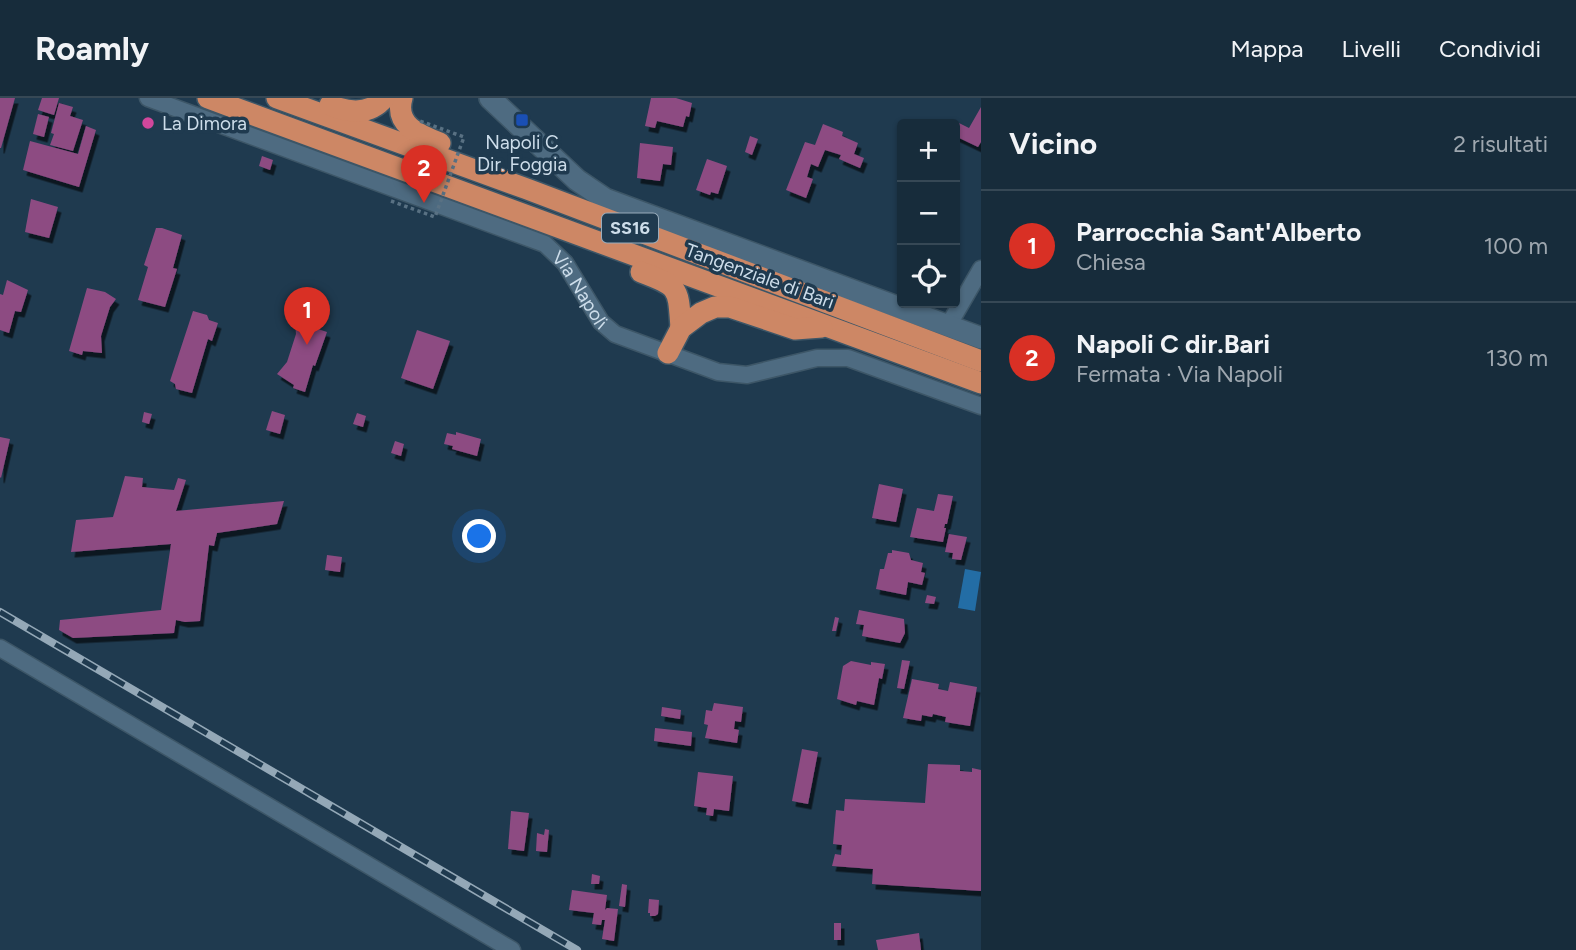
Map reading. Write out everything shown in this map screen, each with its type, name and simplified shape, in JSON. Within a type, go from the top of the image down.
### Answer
[{"type":"highway","name":"Tangenziale di Bari","points":[[208,98],[981,383]]},
{"type":"highway","name":"Tangenziale di Bari","points":[[277,98],[527,189],[981,361]]},
{"type":"highway","points":[[309,98],[348,112],[370,110],[384,98]]},
{"type":"highway","points":[[402,98],[400,106],[406,126],[414,133],[503,167],[527,189]]},
{"type":"highway","points":[[578,233],[598,256],[666,281],[677,292],[681,302],[681,328]]},
{"type":"highway","points":[[668,353],[681,328],[701,313],[715,307],[730,307],[795,330],[829,326]]},
{"type":"street","name":"Via Napoli","points":[[148,98],[545,244],[565,263],[601,322],[615,334],[718,372],[747,375],[817,358],[848,358],[981,406]]},
{"type":"street","points":[[490,98],[576,180],[605,199],[981,338]]},
{"type":"street","points":[[948,326],[981,269]]},
{"type":"street","points":[[0,648],[512,950]]},
{"type":"path","points":[[391,201],[435,217],[464,137],[420,121]]},
{"type":"water","points":[[965,569],[981,572],[975,611],[958,608]]},
{"type":"building","points":[[0,98],[15,98],[1,148],[0,148]]},
{"type":"building","points":[[42,98],[59,98],[54,115],[38,110]]},
{"type":"building","points":[[651,98],[676,98],[692,103],[689,117],[686,116],[683,127],[657,121],[655,128],[645,126]]},
{"type":"building","points":[[59,103],[73,107],[70,116],[83,120],[73,151],[50,145]]},
{"type":"building","points":[[981,107],[981,142],[978,147],[960,138],[960,124],[969,128]]},
{"type":"building","points":[[38,114],[49,117],[44,137],[33,134]]},
{"type":"building","points":[[823,124],[843,132],[842,136],[858,143],[854,154],[864,158],[860,168],[839,159],[841,155],[825,150],[818,167],[811,164],[807,177],[813,179],[806,198],[786,190],[805,142],[815,145]]},
{"type":"building","points":[[86,126],[96,130],[79,187],[23,170],[30,141],[78,154]]},
{"type":"building","points":[[750,136],[758,139],[752,155],[745,152]]},
{"type":"building","points":[[640,143],[673,147],[671,165],[663,164],[660,181],[637,178]]},
{"type":"building","points":[[262,156],[273,160],[270,170],[259,166]]},
{"type":"building","points":[[707,159],[727,166],[718,194],[711,192],[710,195],[696,190]]},
{"type":"building","points":[[31,199],[58,207],[49,238],[25,232]]},
{"type":"building","points":[[156,228],[182,235],[173,268],[177,269],[165,307],[138,300],[148,267],[144,265]]},
{"type":"building","points":[[7,280],[28,290],[21,312],[15,311],[9,333],[0,330],[0,294],[3,295]]},
{"type":"building","points":[[87,288],[105,292],[116,299],[110,307],[101,336],[102,353],[83,351],[82,355],[69,351]]},
{"type":"building","points":[[193,311],[207,315],[209,320],[218,323],[212,341],[208,339],[192,393],[176,389],[175,384],[170,381]]},
{"type":"building","points":[[295,323],[308,323],[309,326],[327,332],[305,392],[293,388],[294,385],[277,374],[287,362],[296,334]]},
{"type":"building","points":[[417,330],[450,341],[433,389],[401,378]]},
{"type":"building","points":[[272,411],[285,415],[280,434],[266,430]]},
{"type":"building","points":[[144,412],[152,414],[149,424],[142,422]]},
{"type":"building","points":[[357,413],[366,416],[363,427],[353,424]]},
{"type":"building","points":[[456,432],[481,439],[477,456],[444,444],[447,433],[456,435]]},
{"type":"building","points":[[0,437],[10,439],[1,478],[0,477]]},
{"type":"building","points":[[395,441],[404,444],[401,456],[391,453]]},
{"type":"building","points":[[125,476],[143,478],[142,487],[174,490],[178,478],[186,480],[176,511],[284,501],[277,524],[217,533],[214,546],[209,545],[200,621],[176,620],[174,633],[73,638],[59,630],[60,620],[161,610],[171,544],[71,552],[76,520],[113,517]]},
{"type":"building","points":[[879,484],[903,489],[896,522],[872,518]]},
{"type":"building","points":[[938,494],[953,496],[943,542],[910,537],[917,508],[934,511]]},
{"type":"building","points":[[949,534],[967,537],[961,560],[952,559],[953,553],[945,552]]},
{"type":"building","points":[[892,550],[909,553],[911,560],[923,563],[921,572],[925,573],[922,585],[908,582],[906,595],[876,589],[880,569],[884,569],[888,553],[892,553]]},
{"type":"building","points":[[327,555],[342,557],[340,572],[325,570]]},
{"type":"building","points":[[927,595],[936,597],[934,604],[925,603]]},
{"type":"building","points":[[859,610],[904,619],[905,633],[900,643],[862,636],[864,625],[856,624]]},
{"type":"building","points":[[835,617],[839,618],[836,631],[832,631]]},
{"type":"building","points":[[902,660],[910,661],[904,689],[897,688]]},
{"type":"building","points":[[851,661],[871,665],[871,662],[885,664],[882,679],[879,678],[874,705],[857,701],[856,705],[837,699],[843,666]]},
{"type":"building","points":[[912,679],[939,684],[938,689],[948,691],[950,682],[977,687],[970,726],[945,722],[946,717],[933,714],[932,717],[922,715],[921,721],[903,718]]},
{"type":"building","points":[[714,703],[743,707],[741,722],[735,721],[734,729],[739,730],[737,743],[705,738],[708,725],[704,724],[706,710],[712,711]]},
{"type":"building","points":[[662,707],[681,710],[680,719],[661,716]]},
{"type":"building","points":[[655,728],[692,732],[691,746],[654,741]]},
{"type":"building","points":[[802,749],[818,752],[808,804],[792,801]]},
{"type":"building","points":[[928,764],[960,765],[960,771],[972,772],[972,768],[981,770],[981,891],[872,884],[873,869],[832,866],[835,854],[841,855],[842,845],[833,844],[836,810],[844,811],[845,799],[925,803]]},
{"type":"building","points":[[698,772],[733,776],[729,811],[714,809],[713,816],[706,815],[707,808],[694,806]]},
{"type":"building","points":[[511,811],[529,813],[524,851],[508,849]]},
{"type":"building","points":[[545,829],[549,830],[547,852],[536,851],[537,833],[544,835]]},
{"type":"building","points":[[592,874],[600,876],[599,884],[591,884]]},
{"type":"building","points":[[622,884],[627,885],[625,907],[619,906]]},
{"type":"building","points":[[572,890],[607,895],[605,910],[618,909],[614,941],[602,939],[605,920],[602,920],[601,925],[592,924],[594,913],[569,910]]},
{"type":"building","points":[[649,899],[659,900],[658,914],[655,916],[648,913]]},
{"type":"building","points":[[834,923],[841,923],[841,940],[834,940]]},
{"type":"building","points":[[919,933],[921,950],[878,950],[876,940]]},
{"type":"railway","points":[[0,612],[577,950]]},
{"type":"place","name":"Napoli C Dir. Foggia","points":[[522,120]]},
{"type":"place","name":"La Dimora","points":[[148,123]]},
{"type":"place","name":"Napoli C dir.Bari","points":[[424,203]]},
{"type":"place","name":"Parrocchia Sant'Alberto","points":[[307,345]]}]
